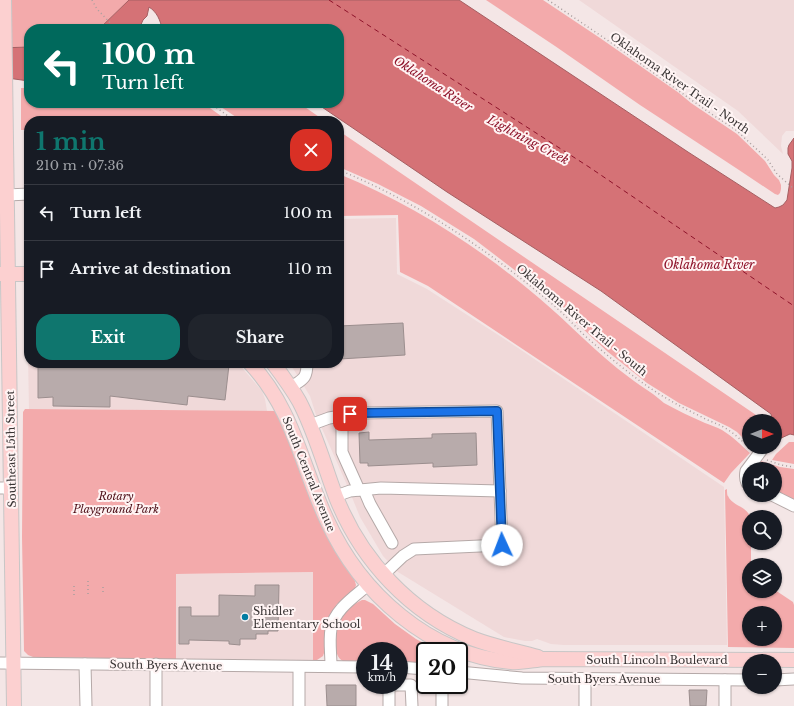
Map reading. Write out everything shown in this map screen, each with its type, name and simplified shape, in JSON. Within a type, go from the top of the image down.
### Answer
[{"type":"main road","name":"Southeast 15th Street","points":[[4,0],[7,194],[4,274],[7,663],[14,706]]},
{"type":"main road","points":[[4,274],[24,274]]},
{"type":"main road","name":"South Central Avenue","points":[[254,368],[280,404],[292,430],[321,507],[335,537],[368,585],[402,617],[430,636],[446,644],[478,656],[495,660],[513,662],[544,659]]},
{"type":"main road","name":"South Central Avenue","points":[[277,368],[299,401],[310,425],[336,496],[354,535],[372,561],[393,586],[417,606],[444,624],[489,644],[544,659]]},
{"type":"main road","name":"South Lincoln Boulevard","points":[[544,659],[794,660]]},
{"type":"street","points":[[7,194],[24,194]]},
{"type":"street","points":[[291,387],[304,378],[307,368]]},
{"type":"street","points":[[310,425],[329,418],[359,413],[497,411],[502,545],[414,549],[403,556],[383,574]]},
{"type":"street","points":[[342,416],[342,452],[392,543]]},
{"type":"street","points":[[308,472],[325,466]]},
{"type":"street","points":[[336,496],[350,491],[381,488],[500,491]]},
{"type":"street","points":[[782,500],[794,506]]},
{"type":"street","points":[[331,666],[330,635],[333,622],[339,611],[368,585]]},
{"type":"street","name":"South Byers Avenue","points":[[7,663],[356,667]]},
{"type":"street","points":[[85,664],[86,706]]},
{"type":"street","points":[[156,664],[156,706]]},
{"type":"street","points":[[299,667],[299,706]]},
{"type":"street","name":"South Byers Avenue","points":[[468,673],[522,678],[742,680]]},
{"type":"street","points":[[585,679],[585,706]]},
{"type":"street","points":[[725,680],[725,706]]},
{"type":"street","points":[[782,680],[794,680]]},
{"type":"street","points":[[408,685],[411,685],[412,706]]},
{"type":"street","points":[[389,694],[389,706]]},
{"type":"street","points":[[442,694],[442,706]]},
{"type":"path","points":[[92,0],[97,9],[111,24]]},
{"type":"path","name":"Oklahoma River Trail - North","points":[[548,0],[613,44],[707,112],[736,130],[768,160],[780,178],[794,189]]},
{"type":"path","points":[[217,108],[228,116]]},
{"type":"path","name":"Oklahoma River Trail - South","points":[[344,172],[395,195],[457,232],[504,265],[542,295],[584,335],[640,381],[664,397],[700,417],[725,428],[742,439]]},
{"type":"path","name":"Oklahoma River Trail - South","points":[[763,454],[766,459],[782,465],[794,467]]},
{"type":"path","points":[[88,582],[88,595]]},
{"type":"path","points":[[74,586],[74,596]]},
{"type":"path","points":[[103,587],[103,595]]},
{"type":"shaded area","points":[[579,0],[794,0],[794,131],[786,131],[782,136],[781,146],[783,154],[738,111]]},
{"type":"shaded area","points":[[396,218],[397,274],[427,289],[506,340],[724,487],[727,645],[564,645],[551,644],[537,639],[525,641],[504,637],[398,572],[383,556],[360,517],[316,415],[310,396],[292,368],[344,368],[344,219]]},
{"type":"shaded area","points":[[28,368],[242,368],[262,391],[267,411],[29,409]]},
{"type":"shaded area","name":"Shidler Elementary School","points":[[314,572],[313,660],[176,659],[176,574]]},
{"type":"green space","points":[[0,0],[129,0],[104,24],[24,24],[24,47],[0,48]]},
{"type":"green space","points":[[486,0],[543,0],[737,134],[765,161],[779,180],[781,185],[780,193],[778,195],[775,194],[640,105]]},
{"type":"green space","points":[[21,88],[24,88],[24,108],[210,108],[221,116],[24,116],[24,130],[21,130]]},
{"type":"green space","points":[[222,108],[306,108],[318,116],[234,116]]},
{"type":"green space","points":[[344,134],[755,414],[742,414],[742,437],[729,427],[679,403],[647,383],[608,352],[537,287],[474,239],[421,206],[378,184],[344,169]]},
{"type":"green space","points":[[344,176],[419,213],[469,244],[539,298],[606,359],[632,380],[654,394],[664,403],[722,430],[742,446],[742,454],[749,454],[731,473],[724,483],[428,286],[400,272],[398,215],[344,216]]},
{"type":"green space","name":"Rotary Playground Park","points":[[25,409],[277,411],[293,447],[322,525],[336,552],[354,578],[356,585],[354,591],[337,604],[329,616],[325,632],[325,650],[323,656],[317,660],[313,660],[313,572],[176,574],[176,659],[33,657],[28,655],[24,651],[22,537],[23,412]]},
{"type":"green space","points":[[789,442],[794,442],[794,464],[772,460],[776,454],[782,454],[782,448]]},
{"type":"green space","points":[[782,467],[794,469],[794,500],[782,494]]},
{"type":"green space","points":[[727,489],[727,495],[730,499],[746,510],[742,510],[742,550],[751,550],[751,558],[742,558],[742,598],[782,598],[782,595],[793,602],[794,605],[794,648],[728,647],[725,490]]},
{"type":"green space","points":[[365,600],[373,604],[395,624],[422,642],[416,642],[416,664],[408,663],[408,642],[356,642],[356,662],[343,661],[339,658],[335,642],[337,624],[346,611],[355,604]]},
{"type":"water","name":"Oklahoma River","points":[[129,0],[459,0],[775,208],[783,205],[787,200],[792,168],[792,161],[788,154],[788,148],[794,138],[794,435],[790,434],[782,438],[782,414],[771,414],[601,291],[447,192],[344,122],[344,116],[335,116],[323,108],[344,108],[344,24],[161,24],[158,16],[149,7],[147,16],[141,24],[104,24]]},
{"type":"water","points":[[24,47],[24,80],[0,77],[0,48]]},
{"type":"building","points":[[403,323],[405,355],[344,359],[344,326]]},
{"type":"building","points":[[38,368],[229,368],[225,400],[188,396],[187,405],[110,396],[110,407],[53,406],[53,397],[38,398]]},
{"type":"building","points":[[369,432],[369,440],[432,438],[432,434],[476,433],[477,465],[433,467],[433,463],[368,466],[368,463],[360,463],[359,433]]},
{"type":"building","points":[[255,585],[279,585],[278,631],[268,631],[268,634],[256,634],[256,639],[240,639],[240,645],[229,644],[229,641],[189,640],[189,644],[179,644],[179,607],[191,607],[191,616],[219,616],[219,595],[255,596]]},
{"type":"building","points":[[326,685],[356,685],[356,706],[327,706]]},
{"type":"building","points":[[689,690],[707,690],[706,706],[690,706]]},
{"type":"ferry route","points":[[329,0],[589,167],[794,306]]},
{"type":"place","name":"Shidler Elementary School","points":[[245,617]]},
{"type":"route","points":[[350,414],[497,411],[502,545]]},
{"type":"water label","name":"Lightning Creek","points":[[528,140]]}]
